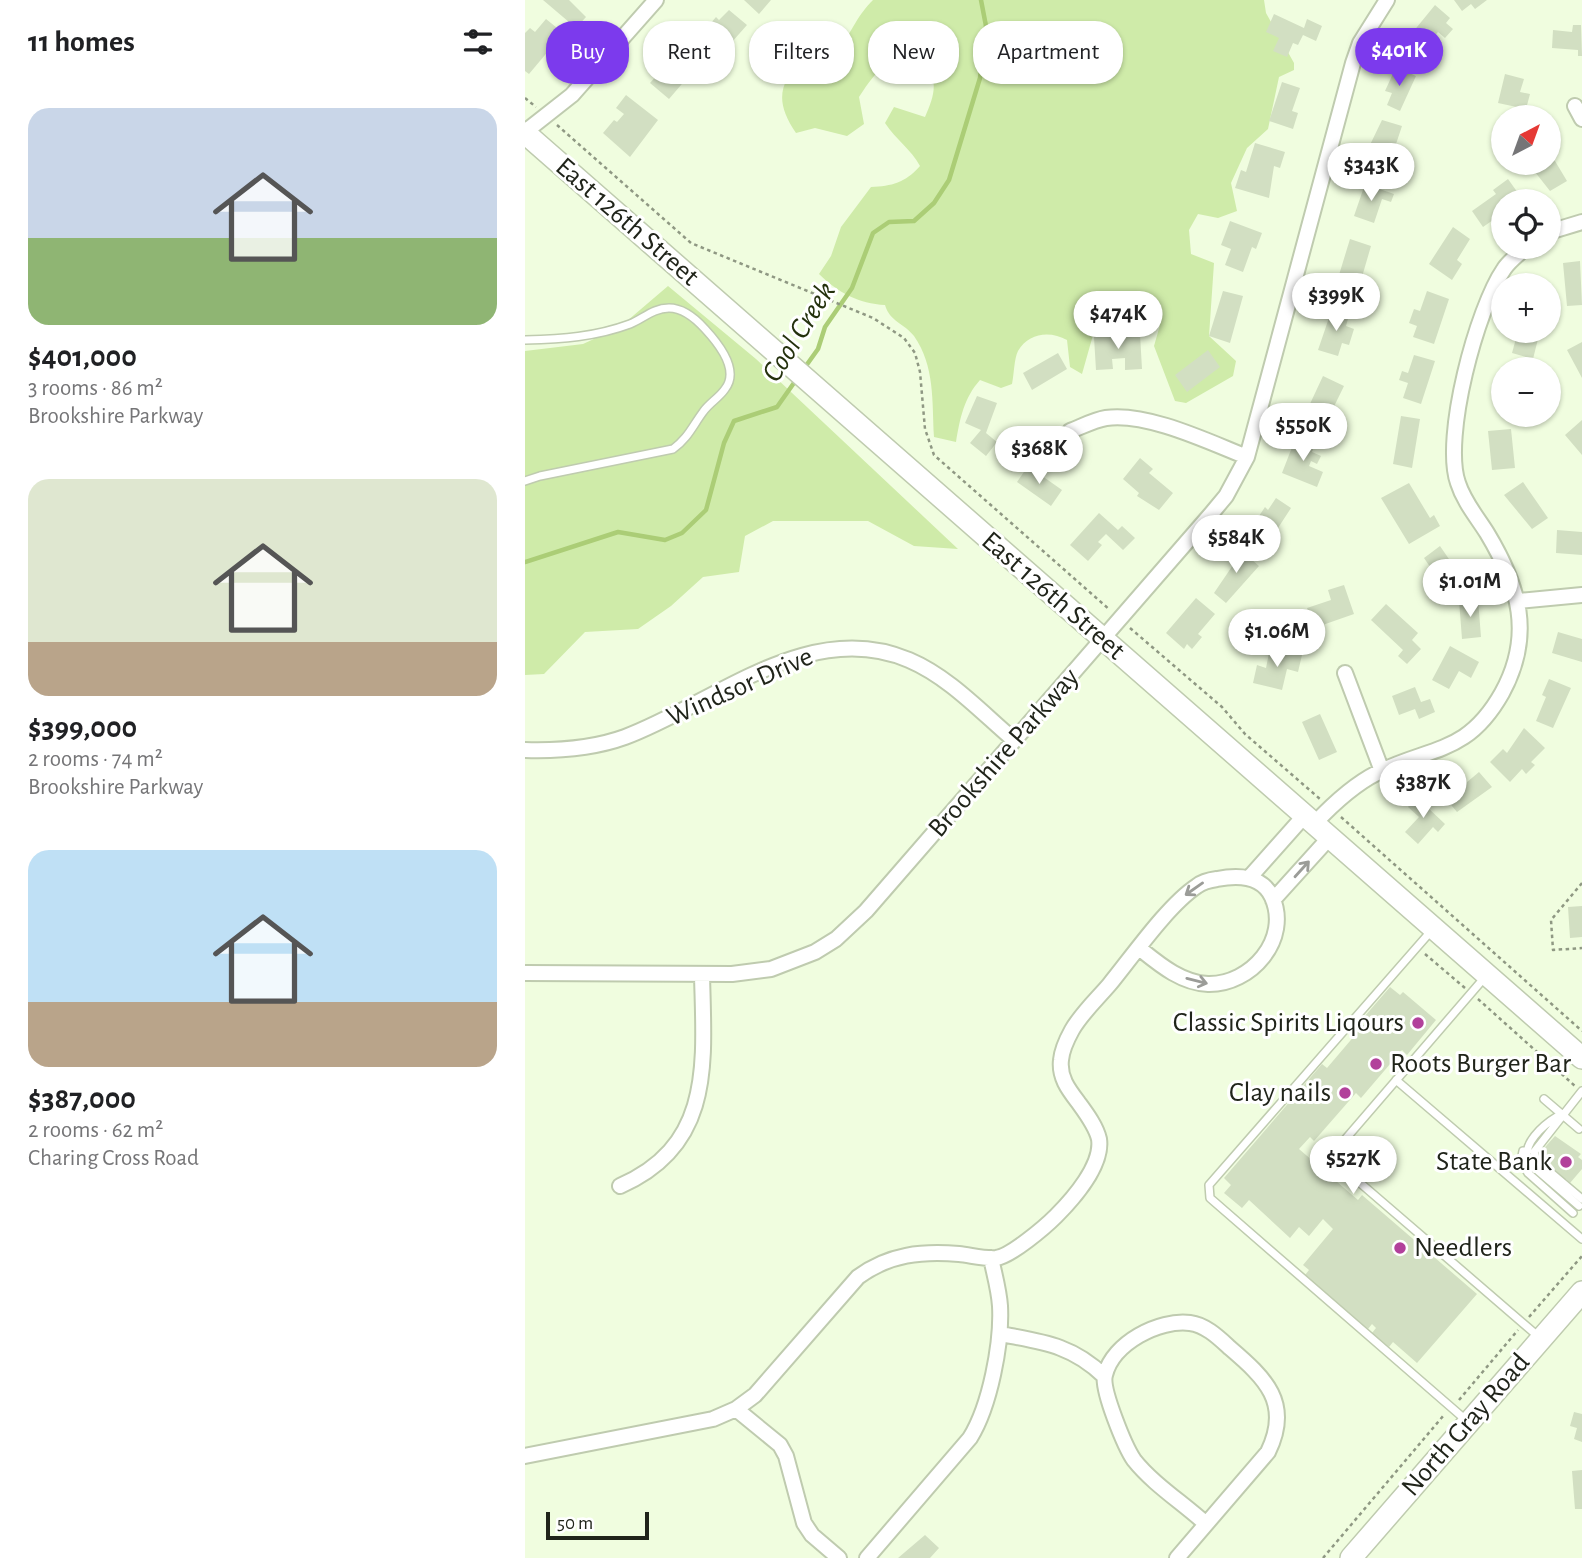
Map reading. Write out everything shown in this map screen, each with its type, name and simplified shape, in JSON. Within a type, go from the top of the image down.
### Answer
[{"type":"street","points":[[525,133],[572,96],[656,0]]},
{"type":"street","name":"Brookshire Parkway","points":[[525,973],[702,975],[771,969],[794,962],[836,939],[866,911],[1226,496],[1247,457],[1353,63],[1360,43],[1387,0]]},
{"type":"street","points":[[1575,106],[1582,119]]},
{"type":"street","name":"East 126th Street","points":[[525,133],[1317,825],[1485,977],[1582,1058]]},
{"type":"street","points":[[1561,228],[1582,222]]},
{"type":"street","points":[[1273,900],[1330,807],[1359,784],[1382,771],[1430,755],[1463,740],[1492,708],[1512,671],[1519,629],[1518,601],[1509,570],[1457,482],[1452,442],[1461,392],[1487,303],[1504,268],[1513,259]]},
{"type":"street","points":[[1070,431],[1105,418],[1132,419],[1162,426],[1247,457]]},
{"type":"street","points":[[1518,601],[1582,595]]},
{"type":"street","name":"Windsor Drive","points":[[525,750],[572,750],[607,743],[649,727],[789,659],[818,651],[854,648],[890,653],[927,669],[1014,740]]},
{"type":"street","points":[[1345,673],[1382,771]]},
{"type":"street","points":[[1249,878],[1317,825]]},
{"type":"street","points":[[525,1456],[713,1419],[736,1409],[755,1395],[859,1277],[873,1266],[907,1254],[931,1252],[991,1258],[1004,1255],[1055,1217],[1093,1166],[1099,1153],[1099,1139],[1090,1119],[1061,1075],[1061,1059],[1073,1027],[1139,948],[1198,885],[1213,879],[1249,878],[1264,885],[1276,909],[1272,943],[1244,976],[1207,984],[1191,980],[1164,969],[1139,948]]},
{"type":"street","points":[[620,1186],[644,1175],[661,1162],[679,1141],[693,1116],[702,1080],[702,975]]},
{"type":"street","points":[[867,1558],[974,1430],[986,1399],[1000,1334],[1000,1303],[991,1258]]},
{"type":"street","name":"North Gray Road","points":[[1351,1558],[1582,1292]]},
{"type":"street","points":[[1177,1558],[1268,1452],[1274,1440],[1277,1415],[1272,1390],[1263,1377],[1212,1332],[1193,1323],[1175,1322],[1152,1326],[1109,1365],[1104,1376],[1104,1385],[1132,1457],[1206,1524]]},
{"type":"street","points":[[1000,1334],[1067,1349],[1086,1359],[1104,1376]]},
{"type":"street","points":[[736,1409],[780,1445],[786,1456],[804,1523],[811,1535],[839,1558]]},
{"type":"lane","points":[[525,340],[585,337],[631,323],[654,310],[669,308],[681,310],[698,321],[724,355],[730,372],[726,388],[702,412],[688,438],[673,449],[540,475],[525,481]]},
{"type":"lane","points":[[1432,929],[1209,1185],[1210,1198],[1468,1422]]},
{"type":"lane","points":[[1485,977],[1330,1157],[1541,1338]]},
{"type":"lane","points":[[1396,1080],[1582,1239]]},
{"type":"lane","points":[[1578,1206],[1534,1156],[1535,1148],[1582,1091]]},
{"type":"lane","points":[[1544,1099],[1579,1129]]},
{"type":"lane","points":[[1562,1114],[1549,1122],[1526,1148],[1529,1163],[1578,1206]]},
{"type":"path","points":[[525,98],[535,106]]},
{"type":"path","points":[[554,123],[691,243],[893,328],[915,353],[920,372],[925,429],[934,455],[1222,707],[1245,734],[1582,1031]]},
{"type":"path","points":[[1582,883],[1551,920],[1553,950],[1582,948]]},
{"type":"path","points":[[1417,947],[1582,1091]]},
{"type":"green space","points":[[873,0],[1264,0],[1266,13],[1294,63],[1294,70],[1279,77],[1268,129],[1247,148],[1231,183],[1237,211],[1218,218],[1198,214],[1189,230],[1191,254],[1214,263],[1209,336],[1236,361],[1233,376],[1186,403],[1175,401],[1154,346],[1160,325],[1140,310],[1110,319],[1095,328],[1082,374],[1070,367],[1067,340],[1054,335],[1041,335],[1028,340],[1018,351],[1012,384],[1001,388],[980,380],[970,394],[963,409],[956,442],[934,437],[929,372],[921,347],[914,336],[890,315],[885,305],[849,296],[819,274],[831,256],[841,227],[871,187],[898,183],[920,166],[885,123],[894,107],[925,117],[934,84],[959,84],[959,21],[868,21],[868,84],[859,97],[864,124],[847,136],[815,128],[796,133],[782,102],[785,84],[854,84],[854,25]]},
{"type":"green space","points":[[668,286],[756,359],[958,549],[914,546],[868,521],[773,521],[745,536],[739,572],[703,577],[671,606],[638,629],[585,632],[544,674],[525,675],[525,351],[583,344],[620,327]]},
{"type":"building","points":[[543,0],[569,0],[586,17],[582,21],[568,21]]},
{"type":"building","points":[[744,0],[771,0],[759,14]]},
{"type":"building","points":[[1454,0],[1487,0],[1475,9],[1471,4],[1462,11]]},
{"type":"building","points":[[1435,5],[1450,18],[1446,23],[1453,29],[1445,38],[1438,32],[1422,51],[1408,38]]},
{"type":"building","points":[[729,10],[747,25],[735,39],[735,21],[713,21],[716,17],[719,20]]},
{"type":"building","points":[[1274,14],[1304,28],[1307,19],[1322,26],[1316,41],[1303,35],[1298,45],[1293,43],[1287,57],[1273,51],[1279,38],[1266,32]]},
{"type":"building","points":[[546,19],[548,21],[546,21],[546,54],[529,74],[525,71],[525,33],[530,28],[535,32]]},
{"type":"building","points":[[1573,25],[1581,25],[1582,56],[1578,56],[1578,50],[1552,48],[1553,30],[1572,32]]},
{"type":"building","points":[[1396,67],[1416,76],[1400,111],[1387,105],[1392,93],[1385,91]]},
{"type":"building","points":[[1505,74],[1524,79],[1520,92],[1530,94],[1527,105],[1498,103]]},
{"type":"building","points":[[1282,82],[1300,88],[1292,111],[1298,113],[1293,129],[1269,121]]},
{"type":"building","points":[[651,84],[682,84],[669,99]]},
{"type":"building","points":[[626,95],[658,120],[630,157],[603,133],[614,120],[617,122],[624,114],[616,108]]},
{"type":"building","points":[[1382,120],[1402,126],[1388,168],[1371,163],[1374,151],[1368,149]]},
{"type":"building","points":[[1255,143],[1285,152],[1280,168],[1274,166],[1269,198],[1235,188],[1241,170],[1246,172]]},
{"type":"building","points":[[1561,171],[1567,181],[1548,189],[1537,175],[1561,175]]},
{"type":"building","points":[[1508,179],[1515,189],[1494,189]]},
{"type":"building","points":[[1365,184],[1394,194],[1391,202],[1382,199],[1374,223],[1354,216]]},
{"type":"building","points":[[1491,198],[1491,221],[1483,227],[1472,211]]},
{"type":"building","points":[[1230,221],[1262,233],[1256,249],[1252,247],[1243,272],[1225,265],[1231,249],[1221,245]]},
{"type":"building","points":[[1453,227],[1470,239],[1457,260],[1462,264],[1452,280],[1429,264]]},
{"type":"building","points":[[1350,239],[1371,246],[1357,294],[1335,288]]},
{"type":"building","points":[[1580,261],[1582,305],[1567,306],[1563,263]]},
{"type":"building","points":[[1223,291],[1243,296],[1230,343],[1209,336]]},
{"type":"building","points":[[1427,291],[1449,299],[1434,344],[1413,337],[1417,326],[1409,323],[1414,309],[1420,311]]},
{"type":"building","points":[[1332,309],[1349,315],[1346,326],[1354,329],[1349,345],[1342,343],[1338,356],[1318,350]]},
{"type":"building","points":[[1140,334],[1142,369],[1125,370],[1125,358],[1112,359],[1113,369],[1096,370],[1094,337]]},
{"type":"building","points":[[1582,342],[1582,378],[1567,350]]},
{"type":"building","points":[[1515,343],[1537,343],[1534,357],[1512,353]]},
{"type":"building","points":[[1208,350],[1220,367],[1187,392],[1175,375]]},
{"type":"building","points":[[1058,353],[1067,369],[1032,390],[1023,373]]},
{"type":"building","points":[[1414,355],[1435,361],[1421,404],[1403,398],[1408,383],[1399,380],[1402,371],[1408,373]]},
{"type":"building","points":[[1323,376],[1344,386],[1322,431],[1302,421]]},
{"type":"building","points":[[977,396],[997,403],[986,433],[997,442],[986,456],[970,443],[981,430],[965,423]]},
{"type":"building","points":[[1401,416],[1420,419],[1412,468],[1393,464]]},
{"type":"building","points":[[1582,420],[1582,455],[1565,435]]},
{"type":"building","points":[[1511,429],[1515,468],[1492,470],[1488,431]]},
{"type":"building","points":[[1296,437],[1315,444],[1312,452],[1321,456],[1317,464],[1311,461],[1309,466],[1323,472],[1317,487],[1282,473]]},
{"type":"building","points":[[1140,458],[1153,469],[1149,473],[1173,493],[1159,510],[1137,496],[1139,493],[1123,479]]},
{"type":"building","points":[[1028,466],[1062,490],[1051,506],[1017,482]]},
{"type":"building","points":[[1523,482],[1548,518],[1532,529],[1504,495]]},
{"type":"building","points":[[1409,483],[1430,518],[1434,515],[1440,526],[1409,544],[1381,498]]},
{"type":"building","points":[[1276,498],[1291,508],[1265,548],[1250,538],[1259,524],[1255,522],[1265,507],[1268,510]]},
{"type":"building","points":[[1099,513],[1118,530],[1122,526],[1135,538],[1123,550],[1106,534],[1098,542],[1102,545],[1088,561],[1070,545]]},
{"type":"building","points":[[1557,530],[1582,532],[1582,555],[1556,553]]},
{"type":"building","points":[[1440,546],[1464,581],[1447,592],[1424,558]]},
{"type":"building","points":[[1237,547],[1259,566],[1226,603],[1214,593],[1233,565],[1227,559]]},
{"type":"building","points":[[1344,585],[1354,614],[1314,628],[1307,608],[1331,600],[1328,590]]},
{"type":"building","points":[[1196,598],[1215,614],[1198,634],[1202,637],[1192,649],[1187,644],[1184,649],[1166,633]]},
{"type":"building","points":[[1478,599],[1481,637],[1462,639],[1459,600]]},
{"type":"building","points":[[1386,604],[1418,633],[1412,640],[1421,649],[1407,664],[1398,656],[1403,650],[1371,620]]},
{"type":"building","points":[[1558,632],[1582,639],[1582,662],[1552,653]]},
{"type":"building","points":[[1450,646],[1479,662],[1471,678],[1459,671],[1449,689],[1432,680]]},
{"type":"building","points":[[1270,648],[1302,655],[1298,672],[1287,669],[1282,690],[1253,683],[1257,665],[1266,668]]},
{"type":"building","points":[[1549,679],[1571,688],[1553,728],[1536,721],[1546,697],[1542,695]]},
{"type":"building","points":[[1415,687],[1421,702],[1430,699],[1435,712],[1419,719],[1415,709],[1399,715],[1392,696]]},
{"type":"building","points":[[1320,714],[1337,752],[1319,760],[1302,722]]},
{"type":"building","points":[[1524,728],[1545,748],[1531,762],[1535,765],[1526,774],[1522,769],[1510,782],[1490,762],[1503,749],[1507,753]]},
{"type":"building","points":[[1479,772],[1492,787],[1457,812],[1442,794],[1455,783],[1460,788]]},
{"type":"building","points":[[1419,794],[1429,803],[1426,806],[1445,824],[1438,832],[1433,827],[1418,844],[1405,832],[1419,817],[1408,807]]},
{"type":"building","points":[[1582,906],[1582,937],[1570,938],[1568,907]]},
{"type":"building","points":[[1390,987],[1400,995],[1403,992],[1436,1020],[1407,1055],[1402,1050],[1361,1098],[1356,1093],[1314,1141],[1310,1137],[1299,1149],[1358,1200],[1362,1195],[1477,1294],[1417,1363],[1393,1342],[1389,1347],[1372,1333],[1376,1328],[1372,1324],[1368,1329],[1305,1275],[1309,1270],[1303,1265],[1333,1229],[1323,1219],[1309,1236],[1299,1227],[1290,1238],[1249,1200],[1242,1208],[1224,1193],[1231,1185],[1224,1178],[1322,1064],[1327,1068],[1367,1021],[1364,1017]]},
{"type":"building","points":[[1555,1136],[1581,1154],[1578,1157],[1582,1160],[1582,1169],[1570,1183],[1566,1179],[1552,1195],[1541,1185],[1555,1170],[1538,1155]]},
{"type":"building","points":[[1574,1412],[1582,1414],[1582,1442],[1574,1439],[1577,1428],[1570,1426]]},
{"type":"building","points":[[1582,1470],[1582,1509],[1575,1509],[1572,1471]]},
{"type":"building","points":[[925,1535],[939,1548],[930,1558],[898,1558]]},
{"type":"waterway","name":"Cool Creek","points":[[803,370],[818,349],[825,327],[852,288],[873,233],[889,222],[914,221],[934,203],[949,180],[980,78],[986,26],[981,0]]},
{"type":"waterway","name":"Cool Creek","points":[[525,562],[618,532],[665,540],[682,533],[706,510],[724,443],[734,421],[777,407],[796,380]]},
{"type":"place","name":"Classic Spirits Liqours","points":[[1418,1023]]},
{"type":"place","name":"Roots Burger Bar","points":[[1376,1064]]},
{"type":"place","name":"Clay nails","points":[[1345,1093]]},
{"type":"place","name":"State Bank","points":[[1566,1162]]},
{"type":"place","name":"Needlers","points":[[1400,1248]]}]
